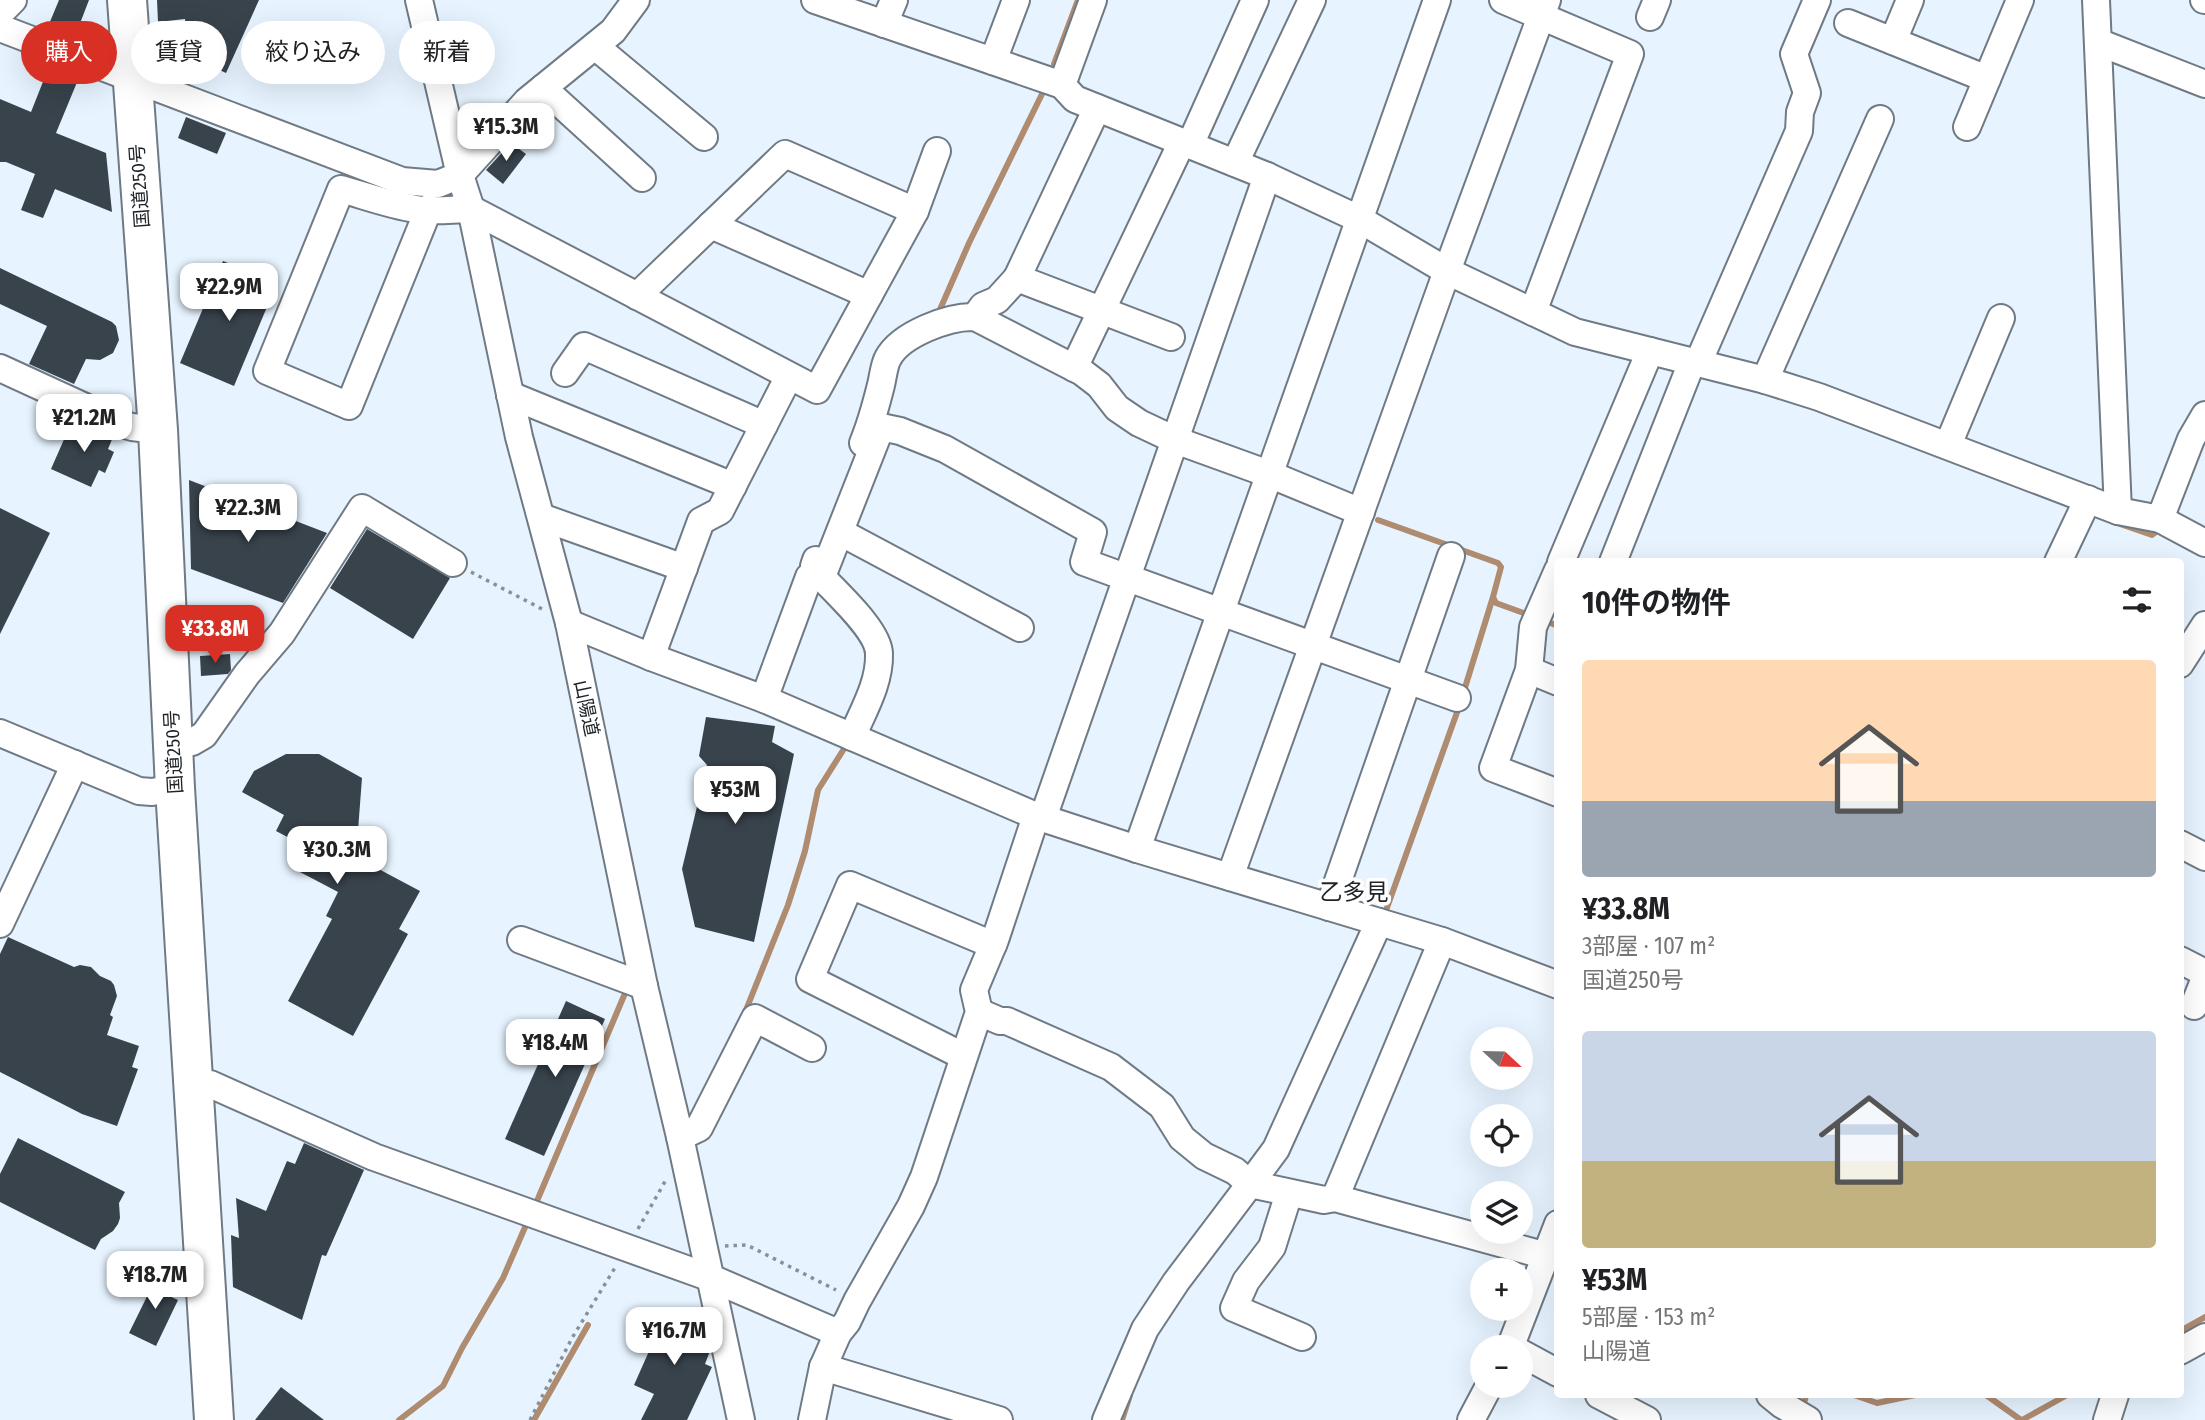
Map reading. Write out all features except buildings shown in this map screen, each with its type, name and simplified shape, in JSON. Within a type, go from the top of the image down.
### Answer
[{"type":"highway","name":"国道250号","points":[[127,0],[131,79]]},
{"type":"highway","name":"国道250号","points":[[131,84],[158,430],[175,788],[214,1420]]},
{"type":"street","points":[[0,13],[13,0]]},
{"type":"street","name":"山陽道","points":[[419,0],[460,175],[471,209],[519,437],[569,622],[644,986],[682,1143],[741,1420]]},
{"type":"street","points":[[144,84],[402,181],[438,184],[460,175],[527,101],[613,31],[636,0]]},
{"type":"street","points":[[816,0],[889,12],[993,61],[1062,85],[1076,99],[1267,176],[1359,219],[1447,271],[1575,332],[1765,380],[1819,397],[2118,511],[2164,521],[2205,543]]},
{"type":"street","points":[[993,61],[1016,0]]},
{"type":"street","points":[[1062,85],[1093,0]]},
{"type":"street","points":[[1074,368],[1255,0]]},
{"type":"street","points":[[1235,163],[1311,0]]},
{"type":"street","points":[[1136,849],[1437,0]]},
{"type":"street","points":[[1503,0],[1544,8],[1630,54],[1533,312]]},
{"type":"street","points":[[1615,558],[1695,362],[1799,131],[1800,111],[1807,93],[1794,54],[1817,0]]},
{"type":"street","points":[[1893,41],[1910,0]]},
{"type":"street","points":[[1966,127],[2020,0]]},
{"type":"street","points":[[2096,0],[2118,511]]},
{"type":"street","points":[[1230,877],[1544,8]]},
{"type":"street","points":[[1848,23],[1987,79]]},
{"type":"street","points":[[0,28],[131,79]]},
{"type":"street","points":[[2098,42],[2205,84]]},
{"type":"street","points":[[595,46],[704,137]]},
{"type":"street","points":[[543,88],[642,178]]},
{"type":"street","points":[[975,317],[983,306],[997,300],[1017,278],[1097,108]]},
{"type":"street","points":[[1765,380],[1880,119]]},
{"type":"street","points":[[429,208],[349,406],[267,371],[341,188],[419,210],[429,208],[471,209],[817,390],[915,211],[937,150]]},
{"type":"street","points":[[636,296],[785,154],[915,211]]},
{"type":"street","points":[[812,1420],[823,1367],[838,1333],[847,1322],[911,1206],[924,1177],[979,1012],[974,990],[993,945],[1126,579],[1267,176]]},
{"type":"street","points":[[711,225],[869,295]]},
{"type":"street","points":[[1017,278],[1171,337]]},
{"type":"street","points":[[852,737],[872,690],[879,652],[874,636],[814,566],[873,419],[888,357],[911,335],[943,321],[975,317],[1074,368],[1099,385],[1117,408],[1139,423],[1175,440],[1269,474],[1361,512]]},
{"type":"street","points":[[1948,445],[2001,318]]},
{"type":"street","points":[[565,373],[584,346],[764,425]]},
{"type":"street","points":[[1563,558],[1650,351]]},
{"type":"street","points":[[0,369],[122,424],[158,430]]},
{"type":"street","points":[[651,657],[701,521],[720,510],[789,376]]},
{"type":"street","points":[[510,395],[733,486]]},
{"type":"street","points":[[2164,521],[2191,439],[2205,415]]},
{"type":"street","points":[[764,699],[809,577],[825,569],[881,427],[901,431],[945,449],[1093,532],[1084,562],[1457,698]]},
{"type":"street","points":[[2060,558],[2088,499]]},
{"type":"street","points":[[173,747],[192,742],[204,735],[247,674],[282,633],[362,508],[453,563]]},
{"type":"street","points":[[541,517],[684,568]]},
{"type":"street","points":[[840,532],[1020,628]]},
{"type":"street","points":[[1329,907],[1451,556]]},
{"type":"street","points":[[1554,579],[1533,627],[1529,670],[1493,768],[1554,791]]},
{"type":"street","points":[[569,622],[651,657],[764,699],[1039,817],[1442,942],[1554,984]]},
{"type":"street","points":[[2184,658],[2205,625]]},
{"type":"street","points":[[1529,670],[1554,680]]},
{"type":"street","points":[[0,733],[139,791],[175,788]]},
{"type":"street","points":[[0,924],[75,764]]},
{"type":"street","points":[[2184,846],[2205,857]]},
{"type":"street","points":[[963,1056],[810,979],[850,885],[993,945]]},
{"type":"street","points":[[1106,1420],[1145,1329],[1176,1282],[1276,1149],[1379,922]]},
{"type":"street","points":[[521,940],[644,986]]},
{"type":"street","points":[[1335,1198],[1442,942]]},
{"type":"street","points":[[2184,962],[2205,973]]},
{"type":"street","points":[[2193,1006],[2205,978]]},
{"type":"street","points":[[979,1012],[1000,1021],[1007,1021],[1111,1067],[1162,1106],[1182,1138],[1204,1156],[1235,1171],[1250,1184],[1324,1200],[1335,1198],[1553,1243],[1515,1335]]},
{"type":"street","points":[[682,1143],[699,1128],[755,1018],[812,1048]]},
{"type":"street","points":[[192,1081],[209,1084],[374,1157],[711,1278],[838,1333]]},
{"type":"street","points":[[1289,1193],[1272,1247],[1246,1282],[1234,1308],[1302,1337]]},
{"type":"street","points":[[2184,1349],[2205,1336]]},
{"type":"street","points":[[1533,1359],[1554,1371]]},
{"type":"street","points":[[823,1367],[999,1420]]},
{"type":"street","points":[[1471,1420],[1483,1398]]},
{"type":"street","points":[[1605,1398],[1647,1420]]},
{"type":"street","points":[[1775,1398],[1808,1420]]},
{"type":"street","points":[[2107,1420],[2114,1398]]},
{"type":"path","points":[[453,563],[569,622]]},
{"type":"path","points":[[530,1420],[572,1338],[628,1248],[682,1143]]},
{"type":"path","points":[[705,1246],[747,1245],[857,1301]]},
{"type":"waterway","points":[[1054,64],[1078,0]]},
{"type":"waterway","points":[[938,314],[969,243],[1044,90]]},
{"type":"waterway","points":[[1378,520],[1498,563],[1501,567],[1493,597],[1496,603],[1529,615]]},
{"type":"waterway","points":[[2120,524],[2152,535],[2161,528]]},
{"type":"waterway","points":[[1463,694],[1493,597]]},
{"type":"waterway","points":[[1543,620],[1554,624]]},
{"type":"waterway","points":[[1384,916],[1460,704]]},
{"type":"waterway","points":[[744,1015],[788,905],[805,851],[818,790],[847,744]]},
{"type":"waterway","points":[[534,1208],[626,991]]},
{"type":"waterway","points":[[399,1420],[443,1386],[503,1278],[529,1218]]},
{"type":"waterway","points":[[2184,1329],[2205,1317]]},
{"type":"waterway","points":[[534,1420],[588,1325]]},
{"type":"waterway","points":[[1122,1420],[1130,1395]]},
{"type":"waterway","points":[[1863,1398],[1877,1403],[1901,1398]]},
{"type":"waterway","points":[[1990,1398],[2021,1420]]},
{"type":"waterway","points":[[2022,1420],[2062,1398]]},
{"type":"district","name":"乙多見","points":[[1354,892]]}]
